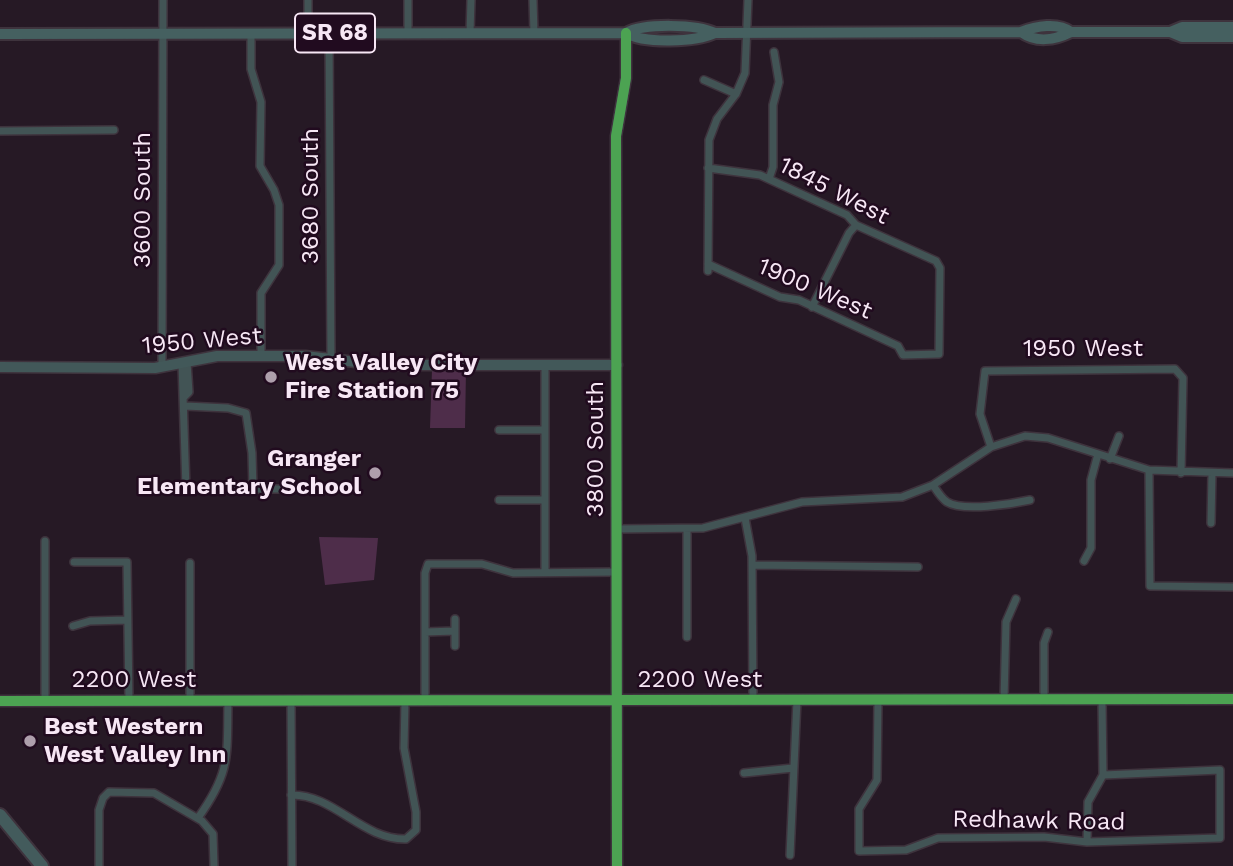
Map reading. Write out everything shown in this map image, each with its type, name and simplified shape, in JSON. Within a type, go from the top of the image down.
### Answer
[{"type":"highway","points":[[0,815],[42,866]]},
{"type":"main road","name":"SR 68","points":[[0,34],[626,33],[636,27],[703,27],[715,33],[1021,32],[1034,27],[1064,27],[1071,32],[1170,32],[1182,27],[1233,27]]},
{"type":"main road","name":"SR 68","points":[[1170,32],[1182,37],[1233,37]]},
{"type":"street","name":"3600 South","points":[[163,0],[163,367]]},
{"type":"street","points":[[308,0],[308,34]]},
{"type":"street","points":[[408,0],[408,33]]},
{"type":"street","points":[[470,33],[471,0]]},
{"type":"street","points":[[533,0],[534,33]]},
{"type":"street","points":[[708,168],[712,130],[736,94],[745,73],[748,0]]},
{"type":"street","name":"3800 South","points":[[617,866],[616,136],[626,78],[626,33]]},
{"type":"street","points":[[251,34],[251,69],[261,102],[260,166],[278,200],[279,223],[279,265],[261,293],[261,356]]},
{"type":"street","name":"3680 South","points":[[329,34],[331,359]]},
{"type":"street","points":[[769,179],[773,167],[774,98],[779,82],[774,52]]},
{"type":"street","points":[[704,80],[736,94]]},
{"type":"street","points":[[0,131],[114,130]]},
{"type":"street","name":"1845 West","points":[[708,168],[750,172],[769,179],[847,215],[856,225],[939,263],[939,354],[903,355]]},
{"type":"street","name":"1900 West","points":[[708,168],[708,268],[780,298],[799,300],[898,346],[903,355]]},
{"type":"street","points":[[812,307],[849,233],[856,225]]},
{"type":"street","name":"1950 West","points":[[0,368],[163,367],[217,356],[331,359],[382,365],[617,365]]},
{"type":"street","points":[[185,363],[188,392],[185,396],[186,489]]},
{"type":"street","points":[[545,364],[545,572]]},
{"type":"street","name":"1950 West","points":[[991,447],[979,414],[985,370],[1180,371],[1183,378],[1181,473]]},
{"type":"street","points":[[185,406],[228,408],[246,413],[252,453],[253,489]]},
{"type":"street","points":[[499,430],[545,430]]},
{"type":"street","points":[[1110,459],[1119,436]]},
{"type":"street","points":[[617,529],[687,529],[745,518],[802,502],[902,497],[933,485],[991,447],[1011,439],[1035,437],[1149,470],[1181,473],[1233,472]]},
{"type":"street","points":[[1084,561],[1091,548],[1091,481],[1098,454]]},
{"type":"street","points":[[1149,470],[1150,586],[1233,587]]},
{"type":"street","points":[[1211,523],[1212,472]]},
{"type":"street","points":[[933,485],[947,502],[959,505],[1007,505],[1030,500]]},
{"type":"street","points":[[159,489],[278,489]]},
{"type":"street","points":[[499,500],[545,500]]},
{"type":"street","points":[[745,518],[753,565],[753,700]]},
{"type":"street","points":[[687,529],[687,637]]},
{"type":"street","points":[[45,541],[45,701]]},
{"type":"street","points":[[74,562],[127,562],[129,701]]},
{"type":"street","points":[[190,563],[190,701]]},
{"type":"street","points":[[425,701],[428,564],[482,564],[513,573],[617,572]]},
{"type":"street","points":[[753,565],[918,567]]},
{"type":"street","points":[[1004,700],[1006,622],[1016,599]]},
{"type":"street","points":[[454,619],[455,646]]},
{"type":"street","points":[[73,626],[90,621],[127,620]]},
{"type":"street","points":[[425,632],[455,631]]},
{"type":"street","points":[[1044,700],[1044,643],[1048,632]]},
{"type":"street","name":"2200 West","points":[[0,701],[1233,699]]},
{"type":"street","points":[[790,855],[797,700]]},
{"type":"street","points":[[1087,842],[1088,802],[1103,775],[1102,700]]},
{"type":"street","points":[[198,818],[225,773],[228,701]]},
{"type":"street","points":[[291,701],[292,866]]},
{"type":"street","points":[[291,795],[313,797],[387,840],[406,839],[416,830],[416,812],[404,748],[405,701]]},
{"type":"street","name":"Redhawk Road","points":[[878,701],[877,780],[859,809],[859,851],[906,850],[938,838],[1044,837],[1087,842],[1220,838],[1220,770],[1167,770],[1135,776],[1103,775]]},
{"type":"street","points":[[744,773],[793,768]]},
{"type":"street","points":[[99,866],[99,810],[103,798],[110,792],[154,793],[198,818],[213,834],[214,866]]},
{"type":"shaded area","points":[[466,369],[465,428],[430,428],[432,370]]},
{"type":"shaded area","points":[[319,537],[378,538],[374,580],[325,585]]},
{"type":"cycle path","points":[[617,866],[616,136],[626,78],[626,33]]},
{"type":"cycle path","points":[[0,701],[1233,699]]},
{"type":"place","name":"West Valley City Fire Station 75","points":[[271,377]]},
{"type":"place","name":"Granger Elementary School","points":[[375,473]]},
{"type":"place","name":"Best Western West Valley Inn","points":[[30,741]]}]
